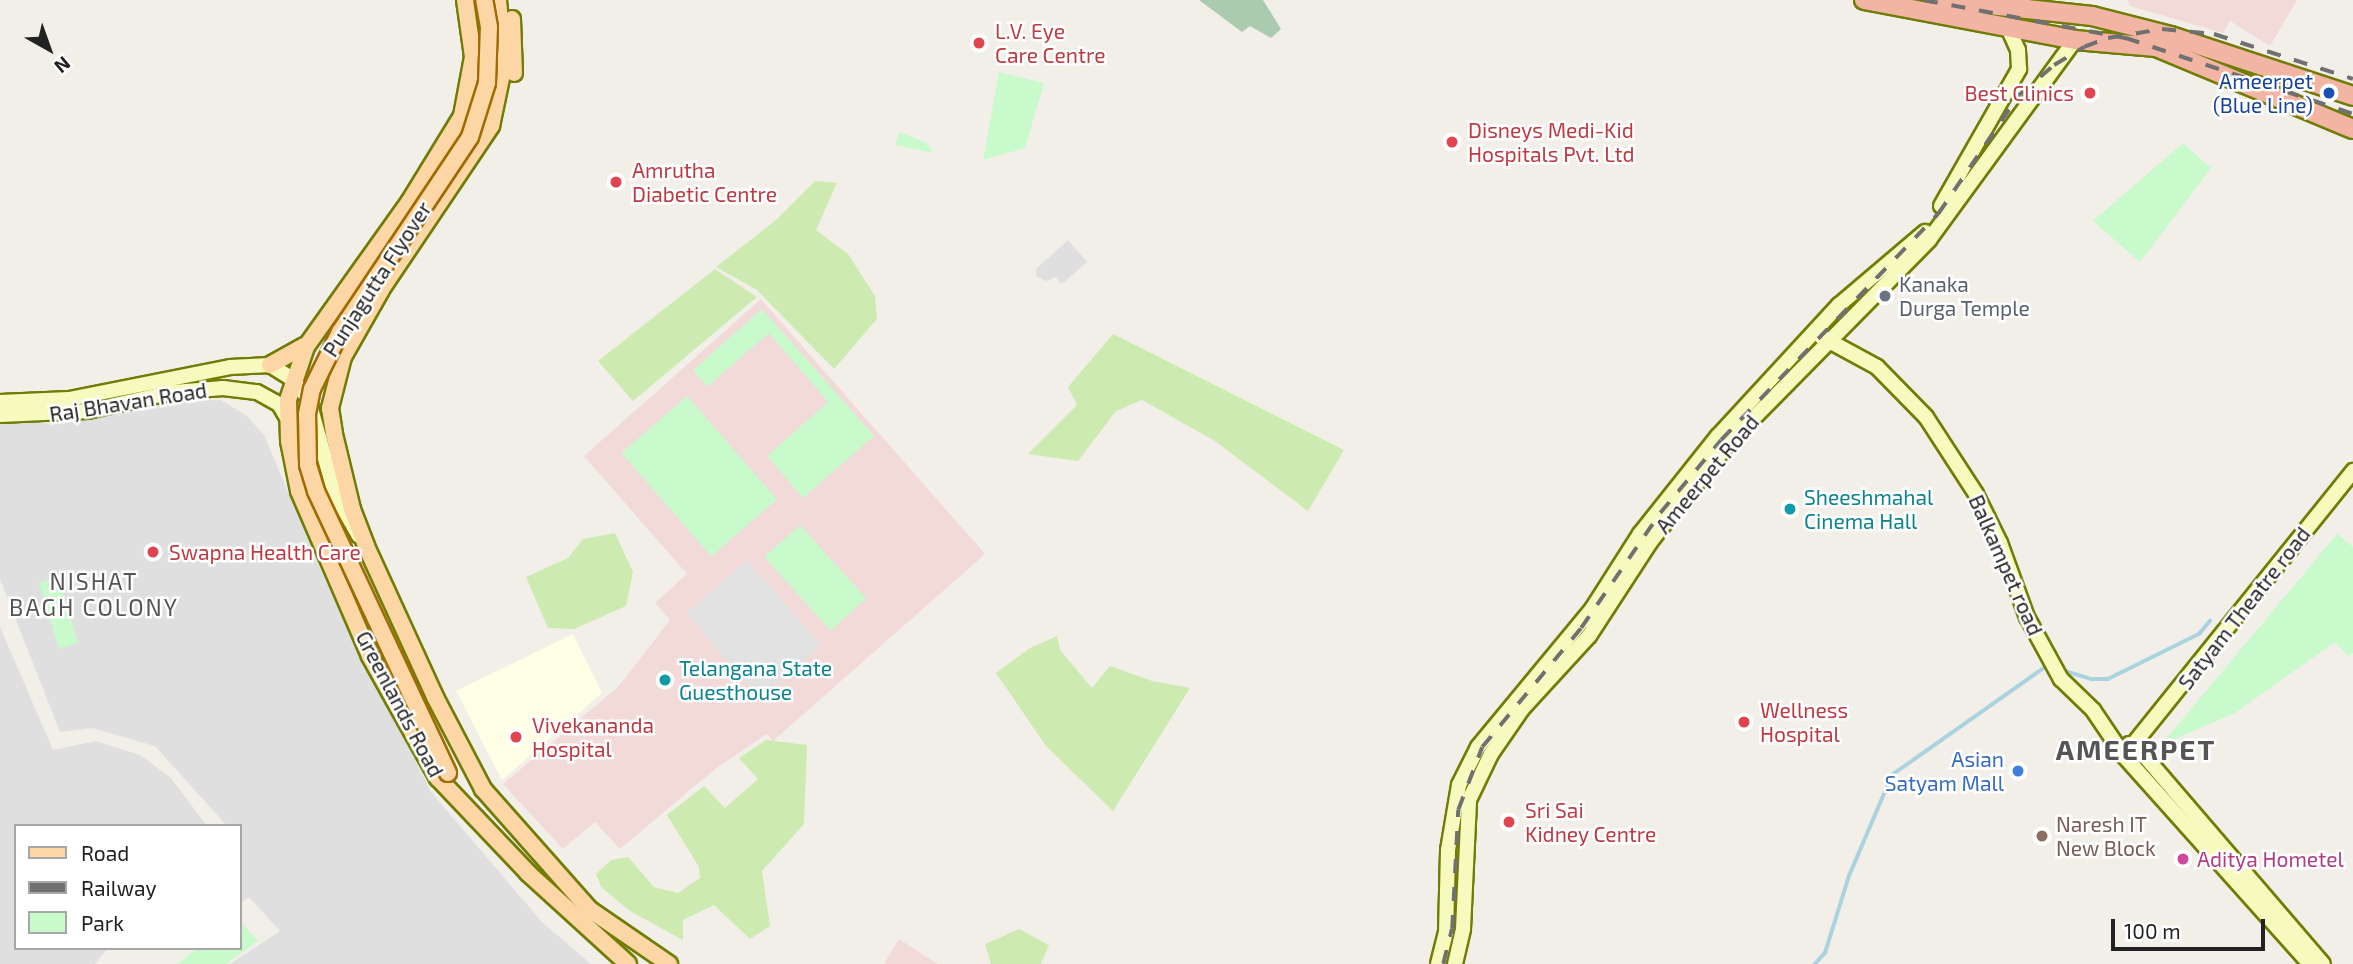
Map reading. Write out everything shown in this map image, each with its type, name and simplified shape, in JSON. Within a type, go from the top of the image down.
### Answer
[{"type":"highway","points":[[1864,0],[2075,40],[2156,47],[2353,129]]},
{"type":"highway","points":[[1943,0],[2104,19],[2172,36],[2353,96]]},
{"type":"main road","name":"Punjagutta Flyover","points":[[482,823],[448,773],[316,491],[308,464],[307,428],[312,389],[324,358],[470,137],[487,83],[489,27],[484,0]]},
{"type":"main road","points":[[466,3],[491,0]]},
{"type":"main road","name":"Punjagutta Flyover","points":[[381,290],[491,126],[500,97],[505,37],[498,0]]},
{"type":"main road","name":"Greenlands Road","points":[[509,0],[515,66],[497,138],[400,282],[381,290],[343,357],[330,408],[344,482],[366,546],[435,697],[483,789],[589,909],[669,964]]},
{"type":"main road","name":"Greenlands Road","points":[[466,3],[473,57],[462,116],[410,201],[316,333],[292,379],[287,418],[299,491],[370,656],[438,778],[587,931],[628,964]]},
{"type":"main road","name":"Ameerpet Road","points":[[1455,964],[1462,929],[1469,800],[1490,754],[1521,709],[1589,636],[1668,517],[1821,337],[1839,305],[1927,229],[2019,69],[2018,50],[2008,28]]},
{"type":"main road","name":"Ameerpet Road","points":[[1438,964],[1446,933],[1448,850],[1459,785],[1478,747],[1592,610],[1640,534],[1718,436],[1821,337],[1929,240],[2075,40]]},
{"type":"main road","points":[[292,379],[270,365],[303,347],[316,333]]},
{"type":"main road","name":"Balkampet road","points":[[1821,337],[1877,367],[1926,417],[1976,494],[2046,656],[2061,679],[2118,741],[2124,756],[2310,964]]},
{"type":"main road","name":"Raj Bhavan Road","points":[[0,402],[69,399],[230,367],[270,365]]},
{"type":"main road","name":"Greenlands Road","points":[[292,379],[314,410],[343,513],[366,546]]},
{"type":"main road","name":"Raj Bhavan Road","points":[[0,415],[88,411],[174,393],[223,388],[257,392],[279,404],[287,418]]},
{"type":"main road","name":"Satyam Theatre road","points":[[2124,756],[2136,746],[2353,471]]},
{"type":"main road","points":[[2118,741],[2136,746],[2322,964]]},
{"type":"shaded area","points":[[1199,0],[1263,0],[1281,29],[1271,38],[1250,26],[1242,32]]},
{"type":"shaded area","points":[[2127,0],[2297,0],[2270,46],[2230,21],[2223,33],[2130,6]]},
{"type":"shaded area","points":[[1068,240],[1087,262],[1062,284],[1055,277],[1046,281],[1036,276],[1036,269]]},
{"type":"shaded area","points":[[761,299],[985,554],[773,741],[767,734],[715,769],[620,849],[595,822],[563,849],[503,784],[619,686],[670,620],[655,603],[687,574],[584,456]]},
{"type":"shaded area","points":[[189,400],[221,400],[247,416],[264,435],[326,582],[431,792],[542,922],[591,964],[230,964],[280,931],[249,897],[242,902],[242,824],[225,824],[155,746],[92,728],[60,732],[0,579],[0,419],[60,424]]},
{"type":"shaded area","points":[[747,560],[821,645],[760,698],[686,613]]},
{"type":"shaded area","points":[[0,627],[53,750],[96,741],[140,755],[171,778],[206,824],[14,824],[14,950],[106,950],[95,964],[0,964]]},
{"type":"shaded area","name":"Vivekananda Hospital","points":[[573,634],[602,693],[502,780],[456,691]]},
{"type":"shaded area","points":[[899,939],[928,958],[938,964],[884,964]]},
{"type":"green space","points":[[999,72],[1044,83],[1025,148],[983,160]]},
{"type":"green space","points":[[900,132],[927,143],[933,153],[895,145]]},
{"type":"green space","points":[[2183,143],[2211,168],[2140,262],[2093,221]]},
{"type":"green space","points":[[815,181],[837,183],[816,230],[848,254],[875,296],[877,319],[834,369],[757,290],[716,267],[776,220]]},
{"type":"green space","points":[[715,269],[757,297],[633,401],[598,361]]},
{"type":"green space","points":[[762,309],[874,436],[803,498],[767,456],[828,402],[769,333],[707,387],[693,370]]},
{"type":"green space","points":[[1113,334],[1344,450],[1308,511],[1215,441],[1142,400],[1116,411],[1078,461],[1028,454],[1077,405],[1068,387]]},
{"type":"green space","points":[[687,396],[777,499],[711,556],[621,453]]},
{"type":"green space","points":[[800,525],[866,599],[831,631],[764,557]]},
{"type":"green space","points":[[615,533],[633,572],[626,606],[574,629],[548,628],[526,577],[568,558],[583,539]]},
{"type":"green space","points":[[2337,534],[2353,547],[2353,653],[2348,656],[2335,642],[2235,713],[2161,745]]},
{"type":"green space","points":[[58,577],[78,643],[59,649],[39,583]]},
{"type":"green space","points":[[1057,636],[1060,650],[1092,688],[1110,666],[1152,681],[1190,688],[1113,811],[1046,746],[996,673],[1030,648]]},
{"type":"green space","points":[[766,740],[807,745],[804,824],[762,871],[770,926],[750,939],[714,905],[683,920],[683,940],[630,911],[601,887],[596,874],[611,860],[628,857],[654,887],[678,893],[700,878],[699,867],[667,815],[704,786],[725,808],[758,779],[739,758]]},
{"type":"green space","points":[[242,923],[258,941],[226,964],[177,964],[195,950],[242,950]]},
{"type":"green space","points":[[1019,929],[1049,945],[1041,964],[991,964],[985,944]]},
{"type":"waterway","points":[[2062,670],[2092,679],[2108,679],[2199,634],[2210,621]]},
{"type":"waterway","points":[[1815,964],[1825,953],[1849,876],[1892,775],[2048,665]]},
{"type":"railway","points":[[1924,0],[2126,38],[2353,114]]},
{"type":"railway","points":[[1443,964],[1452,929],[1458,810],[1482,747],[1581,628],[1660,513],[1721,440],[1938,214],[2019,95],[2054,65],[2084,47],[2108,38],[2162,29],[2214,34],[2353,79]]},
{"type":"place","name":"L.V. Eye Care Centre","points":[[979,43]]},
{"type":"place","name":"Best Clinics","points":[[2090,93]]},
{"type":"place","name":"Ameerpet (Blue Line)","points":[[2329,93]]},
{"type":"place","name":"Disneys Medi-Kid Hospitals Pvt. Ltd","points":[[1452,142]]},
{"type":"place","name":"Amrutha Diabetic Centre","points":[[616,182]]},
{"type":"place","name":"Kanaka Durga Temple","points":[[1885,296]]},
{"type":"place","name":"Sheeshmahal Cinema Hall","points":[[1790,509]]},
{"type":"place","name":"Swapna Health Care","points":[[153,552]]},
{"type":"place","name":"Telangana State Guesthouse","points":[[665,680]]},
{"type":"place","name":"Wellness Hospital","points":[[1744,722]]},
{"type":"place","name":"Vivekananda Hospital","points":[[516,737]]},
{"type":"place","name":"Asian Satyam Mall","points":[[2018,771]]},
{"type":"place","name":"Sri Sai Kidney Centre","points":[[1509,822]]},
{"type":"place","name":"Naresh IT New Block","points":[[2042,836]]},
{"type":"place","name":"Aditya Hometel","points":[[2183,859]]},
{"type":"district","name":"NISHAT BAGH COLONY","points":[[94,594]]},
{"type":"district","name":"AMEERPET","points":[[2136,749]]}]
